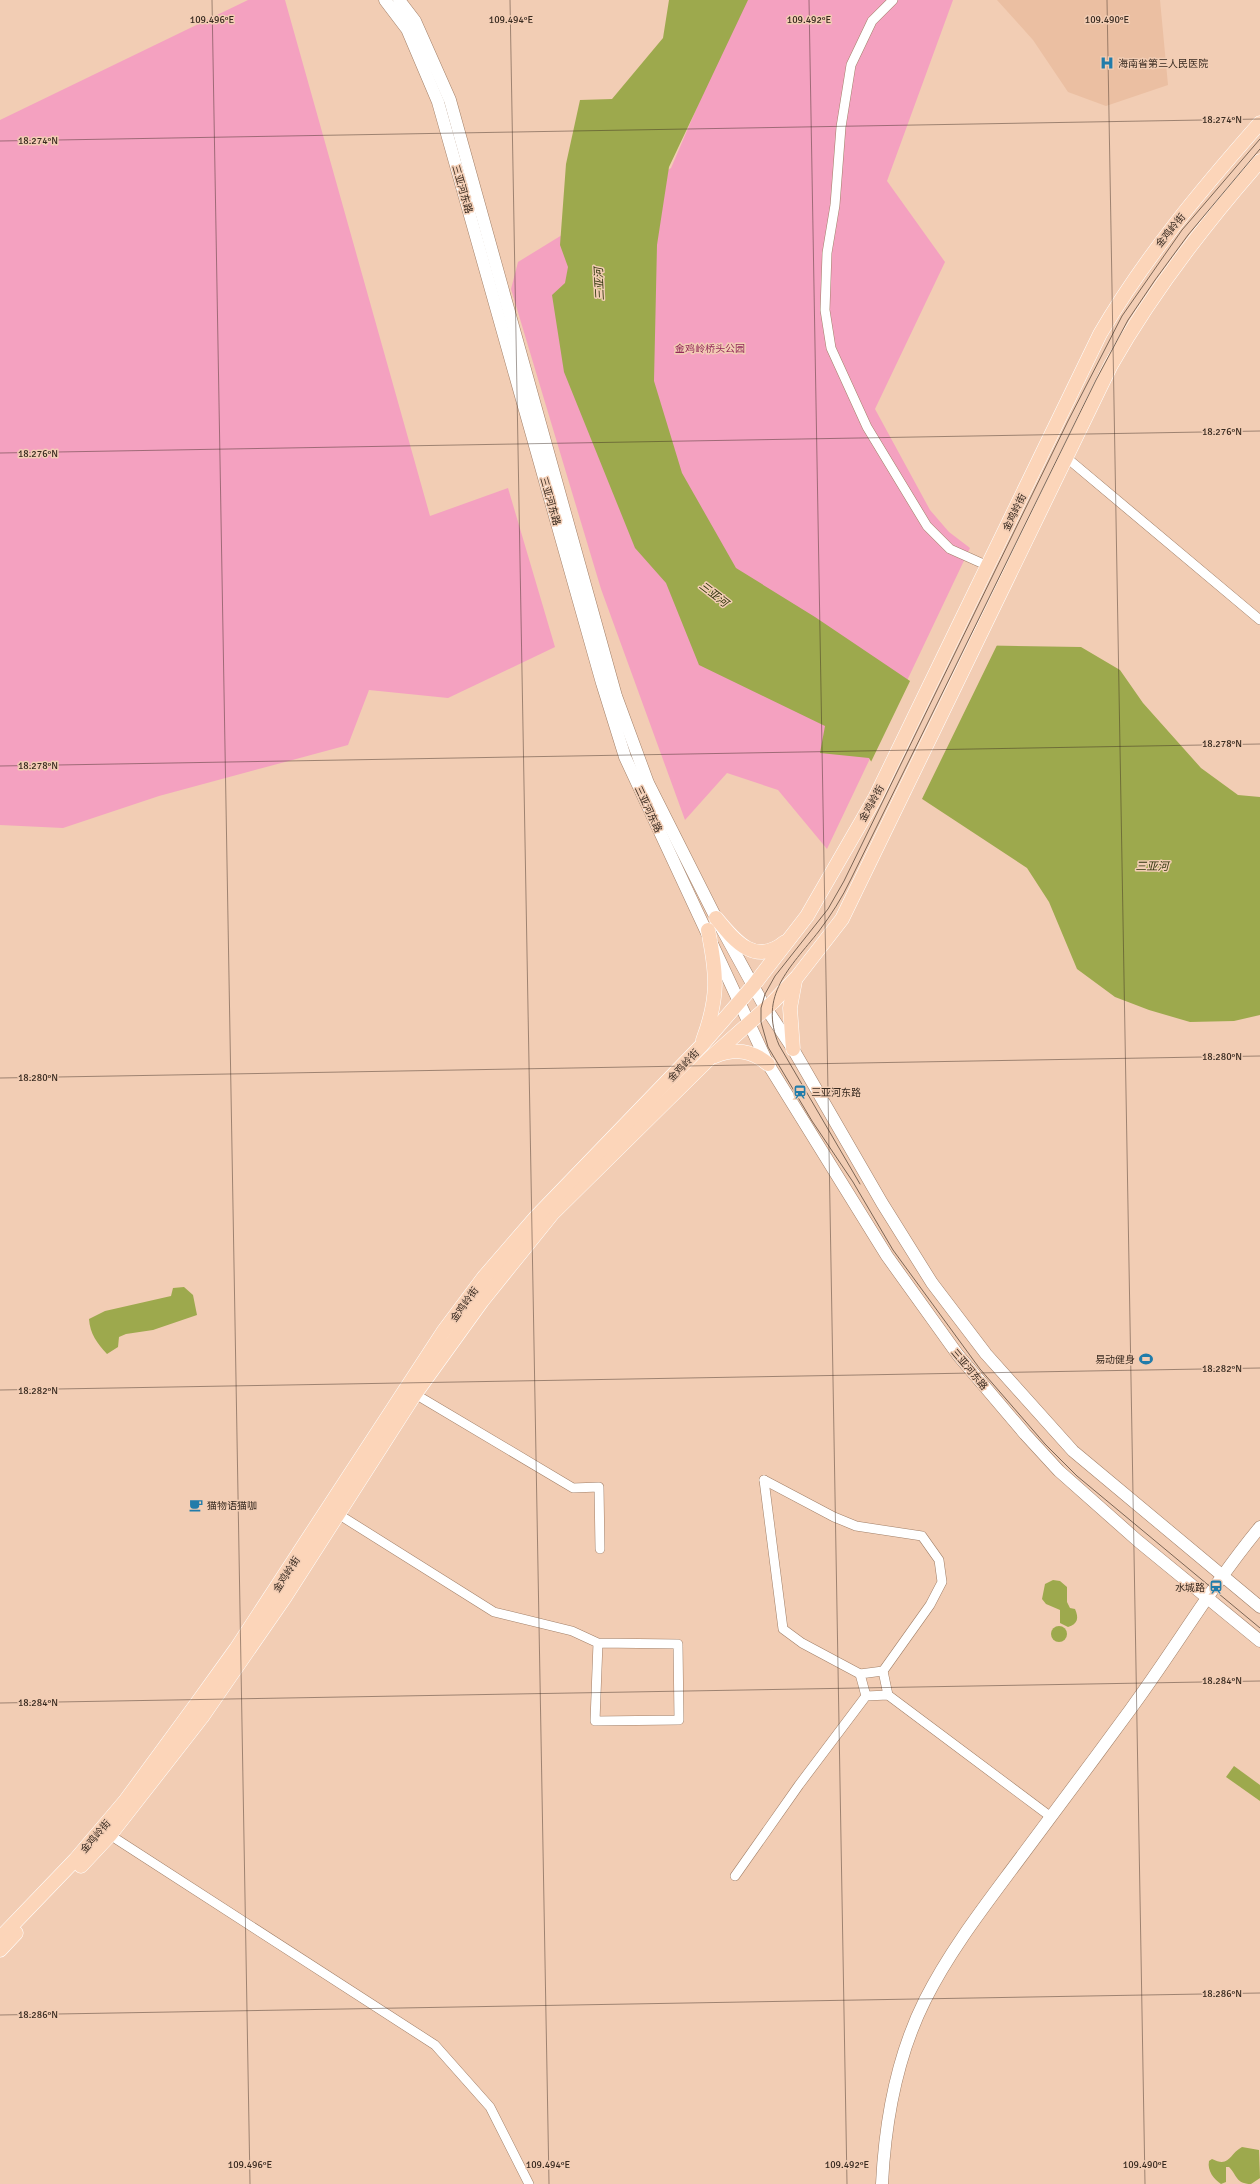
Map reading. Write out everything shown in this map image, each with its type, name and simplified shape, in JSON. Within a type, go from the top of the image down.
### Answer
[{"type":"main road","name":"三亚河东路","points":[[386,0],[407,29],[438,102],[600,675],[625,757],[708,930],[739,1003],[768,1064],[887,1256],[958,1355],[1025,1434],[1059,1471],[1138,1541],[1260,1641]]},
{"type":"main road","name":"三亚河东路","points":[[399,0],[415,21],[450,100],[616,696],[648,783],[716,918],[766,1008],[793,1049],[906,1242],[937,1288],[986,1354],[1039,1415],[1087,1464],[1260,1607]]},
{"type":"main road","name":"金鸡岭街","points":[[0,1938],[75,1860],[126,1800],[191,1712],[236,1649],[443,1332],[484,1276],[536,1217],[701,1046],[754,986],[792,937],[818,898],[875,798],[1100,334],[1125,290],[1151,254],[1207,183],[1260,123]]},
{"type":"main road","name":"金鸡岭街","points":[[0,1950],[110,1835],[202,1718],[285,1597],[414,1394],[482,1301],[552,1214],[710,1058],[749,1024],[797,977],[842,919],[895,807],[1111,365],[1156,292],[1192,242],[1260,161]]},
{"type":"main road","points":[[716,918],[736,942],[757,951],[768,951],[778,948],[792,937]]},
{"type":"main road","points":[[701,1046],[712,1012],[715,992],[715,973],[708,930]]},
{"type":"main road","points":[[793,1049],[790,1008],[792,988],[797,977]]},
{"type":"main road","points":[[710,1058],[724,1052],[742,1051],[760,1057],[768,1064]]},
{"type":"main road","points":[[882,2184],[884,2158],[894,2094],[908,2040],[925,2001],[944,1966],[981,1911],[1145,1689],[1206,1598],[1260,1527]]},
{"type":"street","points":[[893,0],[872,21],[851,65],[841,127],[835,205],[827,253],[825,310],[831,348],[858,410],[927,526],[950,549],[988,566]]},
{"type":"street","points":[[1066,458],[1260,620]]},
{"type":"street","points":[[414,1394],[573,1488],[599,1487],[600,1549]]},
{"type":"street","points":[[764,1480],[834,1518],[856,1526],[922,1536],[939,1560],[942,1582],[930,1605],[883,1671],[860,1674],[802,1643],[783,1629],[764,1480]]},
{"type":"street","points":[[338,1514],[494,1612],[572,1631],[598,1643],[678,1644],[680,1720],[595,1721],[598,1643]]},
{"type":"street","points":[[883,1671],[888,1695]]},
{"type":"street","points":[[860,1674],[866,1696]]},
{"type":"street","points":[[866,1696],[888,1695],[1051,1817]]},
{"type":"street","points":[[735,1876],[799,1786],[866,1696]]},
{"type":"street","points":[[110,1835],[435,2045],[490,2107],[529,2184]]},
{"type":"shaded area","name":"海南省第三人民医院","points":[[997,0],[1160,0],[1168,85],[1106,106],[1068,92],[1033,40]]},
{"type":"green space","points":[[248,0],[285,0],[430,516],[508,488],[555,647],[448,698],[369,690],[348,745],[159,796],[63,828],[0,825],[0,120]]},
{"type":"green space","name":"金鸡岭桥头公园","points":[[743,0],[953,0],[887,181],[945,262],[875,409],[930,510],[949,532],[970,548],[827,849],[778,790],[727,773],[685,820],[601,589],[511,289],[518,262],[671,168]]},
{"type":"water","name":"三亚河","points":[[669,0],[748,0],[669,167],[657,245],[654,381],[682,473],[736,568],[815,617],[913,683],[963,645],[1081,647],[1120,670],[1143,703],[1201,768],[1238,795],[1260,797],[1260,1015],[1234,1021],[1190,1022],[1149,1010],[1115,997],[1077,969],[1049,902],[1027,868],[875,768],[869,758],[820,753],[825,726],[699,665],[666,583],[635,548],[564,372],[552,295],[565,283],[568,267],[560,245],[566,164],[580,100],[612,99],[663,38]]},
{"type":"water","points":[[184,1287],[193,1295],[197,1315],[153,1330],[126,1334],[119,1337],[118,1347],[107,1354],[100,1346],[91,1329],[89,1319],[105,1311],[171,1296],[173,1288]]},
{"type":"water","points":[[1053,1580],[1060,1581],[1067,1587],[1067,1602],[1070,1608],[1075,1609],[1077,1618],[1076,1622],[1071,1626],[1068,1627],[1060,1623],[1060,1610],[1046,1604],[1042,1599],[1045,1584]]},
{"type":"water","points":[[1056,1626],[1062,1626],[1067,1631],[1065,1640],[1062,1642],[1056,1642],[1051,1637],[1051,1631]]},
{"type":"water","points":[[1234,1766],[1260,1785],[1260,1801],[1226,1777]]},
{"type":"water","points":[[1242,2147],[1259,2150],[1260,2178],[1251,2184],[1246,2184],[1237,2178],[1229,2167],[1226,2167],[1226,2182],[1221,2184],[1212,2174],[1209,2168],[1209,2161],[1212,2159],[1222,2162],[1226,2161]]},
{"type":"pier","points":[[962,643],[998,643],[921,801],[873,769],[870,764],[911,679],[913,680]]},
{"type":"tram line","points":[[1260,139],[1182,230],[1122,316],[1068,421],[844,881],[828,909],[775,976],[765,994],[761,1008],[761,1022],[768,1047],[812,1121],[853,1182],[893,1250],[980,1369],[1045,1444],[1077,1476],[1260,1628]]},
{"type":"tram line","points":[[860,1184],[779,1045],[774,1027],[772,1011],[780,983],[788,970],[823,925],[848,886],[1096,380],[1128,320],[1188,235],[1260,149]]},
{"type":"place","name":"海南省第三人民医院","points":[[1107,63]]},
{"type":"place","name":"三亚河东路","points":[[800,1092]]},
{"type":"place","name":"易动健身","points":[[1146,1359]]},
{"type":"place","name":"猫物语猫咖","points":[[196,1505]]},
{"type":"place","name":"水城路","points":[[1216,1587]]}]
